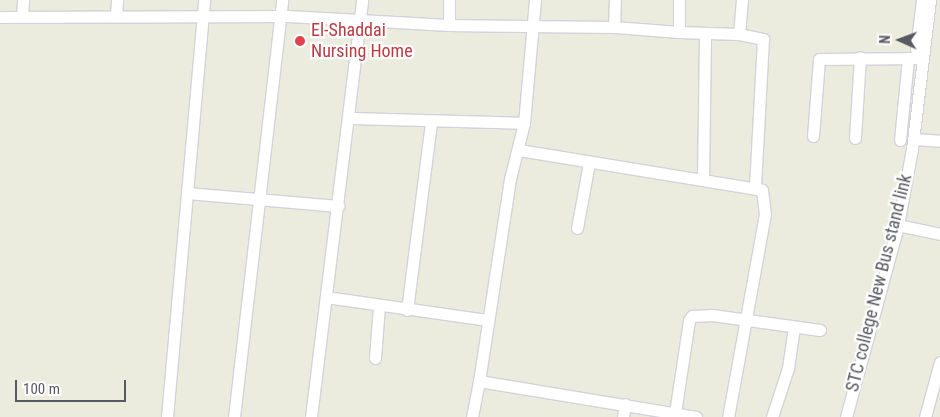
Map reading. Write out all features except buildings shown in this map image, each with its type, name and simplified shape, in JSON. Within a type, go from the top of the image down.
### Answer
[{"type":"street","points":[[22,16],[23,0]]},
{"type":"street","points":[[116,0],[116,15]]},
{"type":"street","points":[[167,417],[204,0]]},
{"type":"street","points":[[282,0],[284,16]]},
{"type":"street","points":[[234,417],[284,16],[288,0]]},
{"type":"street","points":[[312,417],[361,21],[362,0]]},
{"type":"street","points":[[449,0],[449,25]]},
{"type":"street","points":[[472,417],[480,381],[510,179],[519,150],[524,124],[535,0]]},
{"type":"street","points":[[614,27],[615,0]]},
{"type":"street","points":[[679,0],[679,32]]},
{"type":"street","points":[[739,34],[742,0]]},
{"type":"street","points":[[839,417],[895,224],[922,0]]},
{"type":"street","name":"STC college New Bus stand link","points":[[846,417],[895,224],[914,139],[915,58],[930,0]]},
{"type":"street","points":[[0,17],[116,15],[284,16],[449,25],[614,27],[706,34],[739,34],[763,40],[755,188]]},
{"type":"street","points":[[703,180],[706,34]]},
{"type":"street","points":[[813,136],[819,59],[860,57],[915,58]]},
{"type":"street","points":[[855,138],[860,57]]},
{"type":"street","points":[[900,140],[915,58]]},
{"type":"street","points":[[349,118],[524,124]]},
{"type":"street","points":[[407,310],[431,122]]},
{"type":"street","points":[[914,139],[940,141]]},
{"type":"street","points":[[519,150],[762,190],[766,214],[728,417]]},
{"type":"street","points":[[577,228],[589,163]]},
{"type":"street","points":[[187,193],[338,206]]},
{"type":"street","points":[[240,417],[262,200]]},
{"type":"street","points":[[895,224],[940,234]]},
{"type":"street","points":[[326,297],[488,320]]},
{"type":"street","points":[[375,358],[379,306]]},
{"type":"street","points":[[675,413],[689,320],[699,314],[820,330]]},
{"type":"street","points":[[772,417],[788,368],[794,327]]},
{"type":"street","points":[[925,417],[936,393],[940,362]]},
{"type":"street","points":[[480,381],[696,417]]},
{"type":"street","points":[[622,417],[625,404]]},
{"type":"place","name":"El-Shaddai Nursing Home","points":[[300,41]]}]
